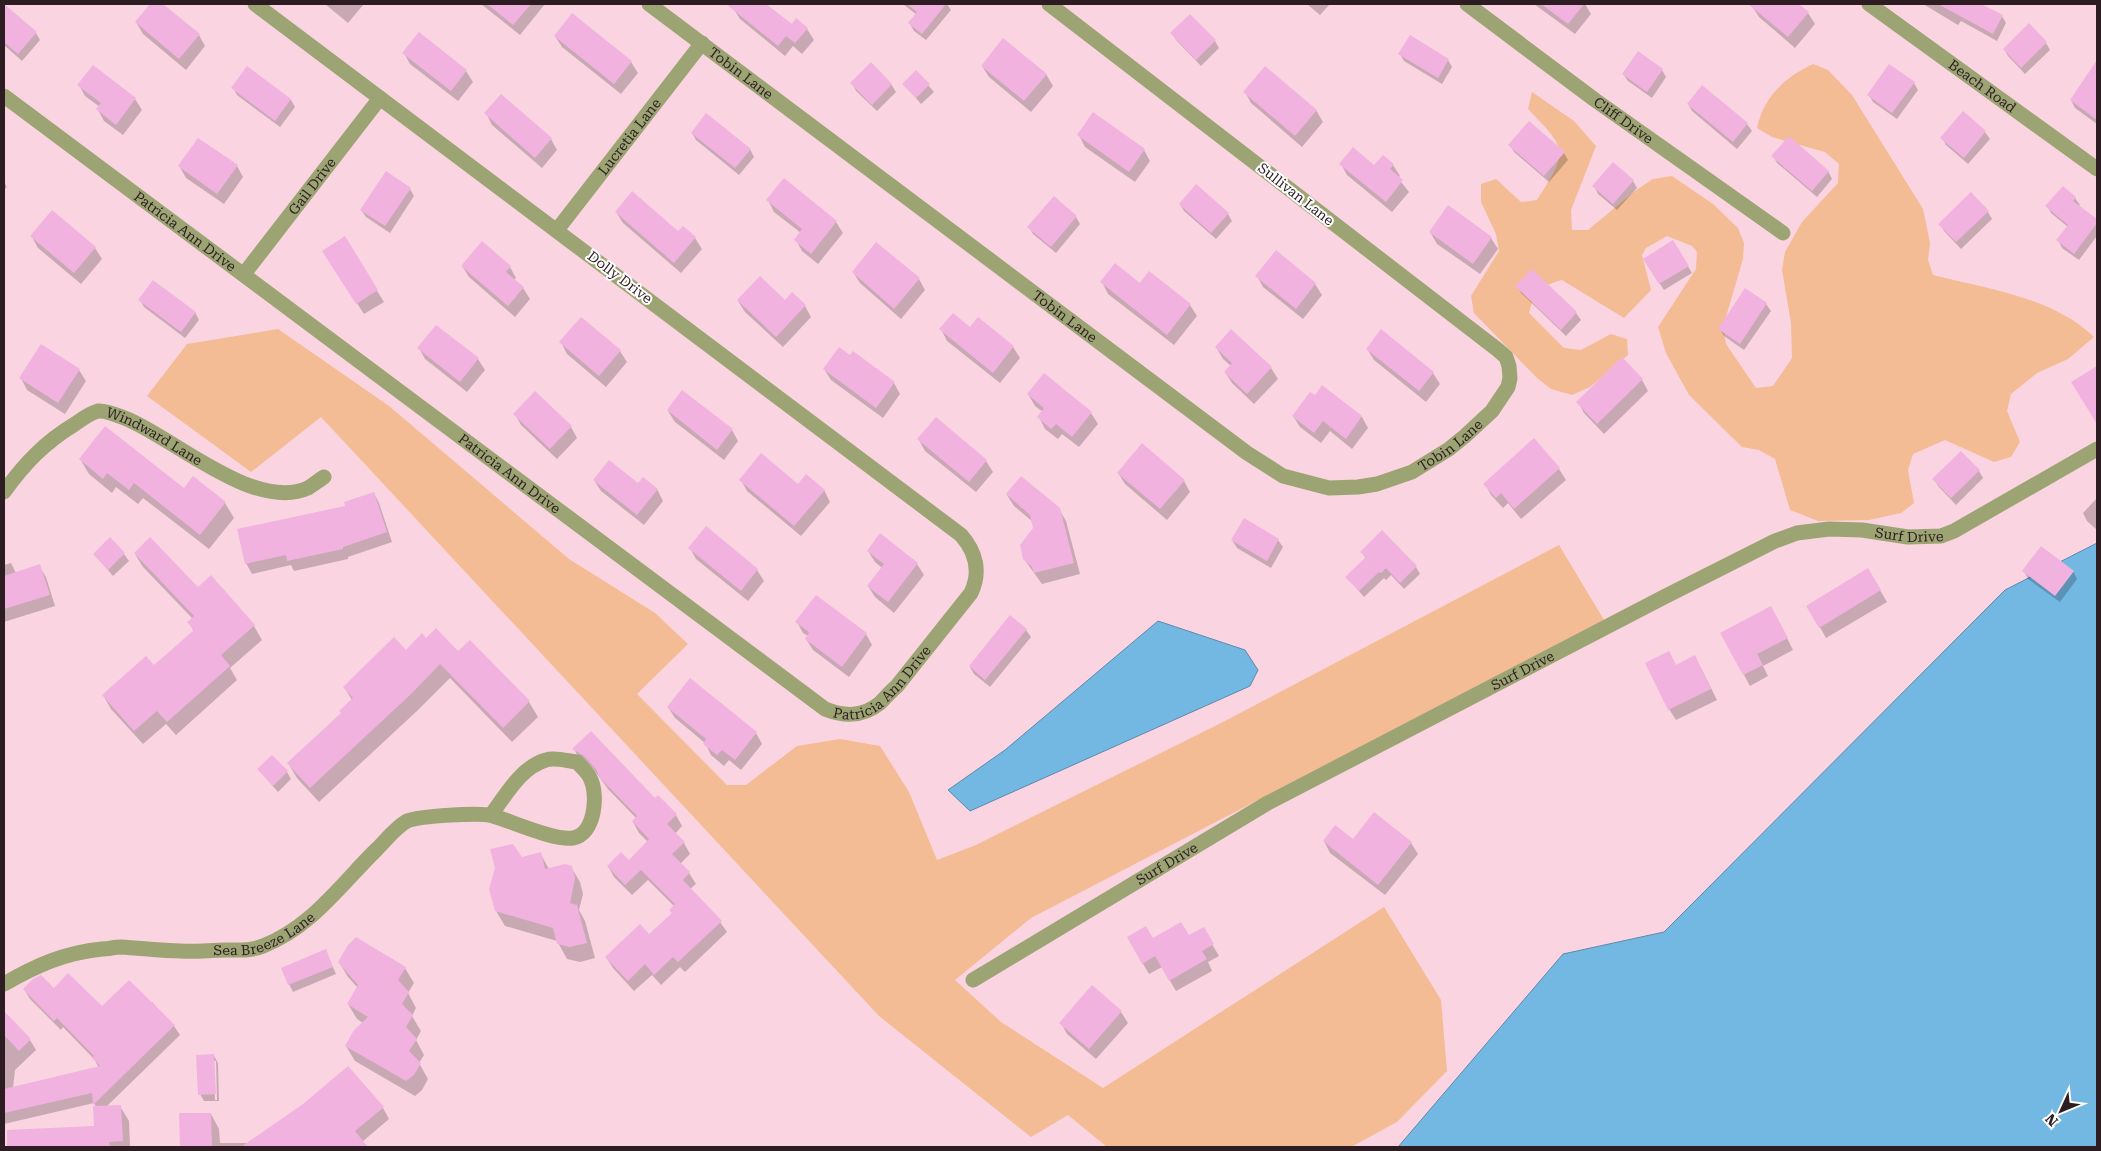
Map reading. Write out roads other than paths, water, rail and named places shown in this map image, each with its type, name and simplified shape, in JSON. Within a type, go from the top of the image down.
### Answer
[{"type":"street","name":"Dolly Drive","points":[[255,4],[961,535],[971,546],[976,558]]},
{"type":"street","name":"Tobin Lane","points":[[649,4],[1231,441],[1283,476],[1329,488],[1358,487],[1395,479],[1412,472],[1449,450],[1492,411],[1499,398]]},
{"type":"street","name":"Sullivan Lane","points":[[1049,4],[1506,357],[1510,378],[1508,387],[1499,398]]},
{"type":"street","name":"Cliff Drive","points":[[1467,4],[1595,100],[1783,233]]},
{"type":"street","name":"Beach Road","points":[[1868,4],[2097,169]]},
{"type":"street","name":"Lucretia Lane","points":[[557,230],[702,43]]},
{"type":"street","name":"Patricia Ann Drive","points":[[4,96],[825,709],[846,716],[862,713],[881,702],[897,686],[971,593],[975,584],[976,558]]},
{"type":"street","name":"Gail Drive","points":[[244,274],[380,98]]},
{"type":"street","name":"Windward Lane","points":[[4,492],[42,446],[65,429],[100,411],[118,415],[141,425],[227,477],[254,487],[278,492],[291,492],[308,488],[324,477]]},
{"type":"street","name":"Surf Drive","points":[[973,980],[1266,804],[1664,597],[1776,541],[1797,533],[1829,529],[1862,530],[1908,537],[1941,536],[1954,531],[2097,449]]},
{"type":"street","name":"Sea Breeze Lane","points":[[4,984],[38,965],[89,950],[119,947],[239,952],[262,946],[284,936],[307,921],[396,830],[408,821],[418,818],[491,815],[518,826],[555,836],[573,838],[585,831],[592,817],[596,799],[591,778],[577,762],[547,759],[532,766],[517,780],[491,815]]},
{"type":"water","points":[[2097,543],[2097,1147],[1398,1147],[1563,954],[1664,932],[2005,590]]},
{"type":"water","points":[[1158,621],[1245,650],[1258,670],[1250,686],[970,811],[948,790],[1005,750]]}]
